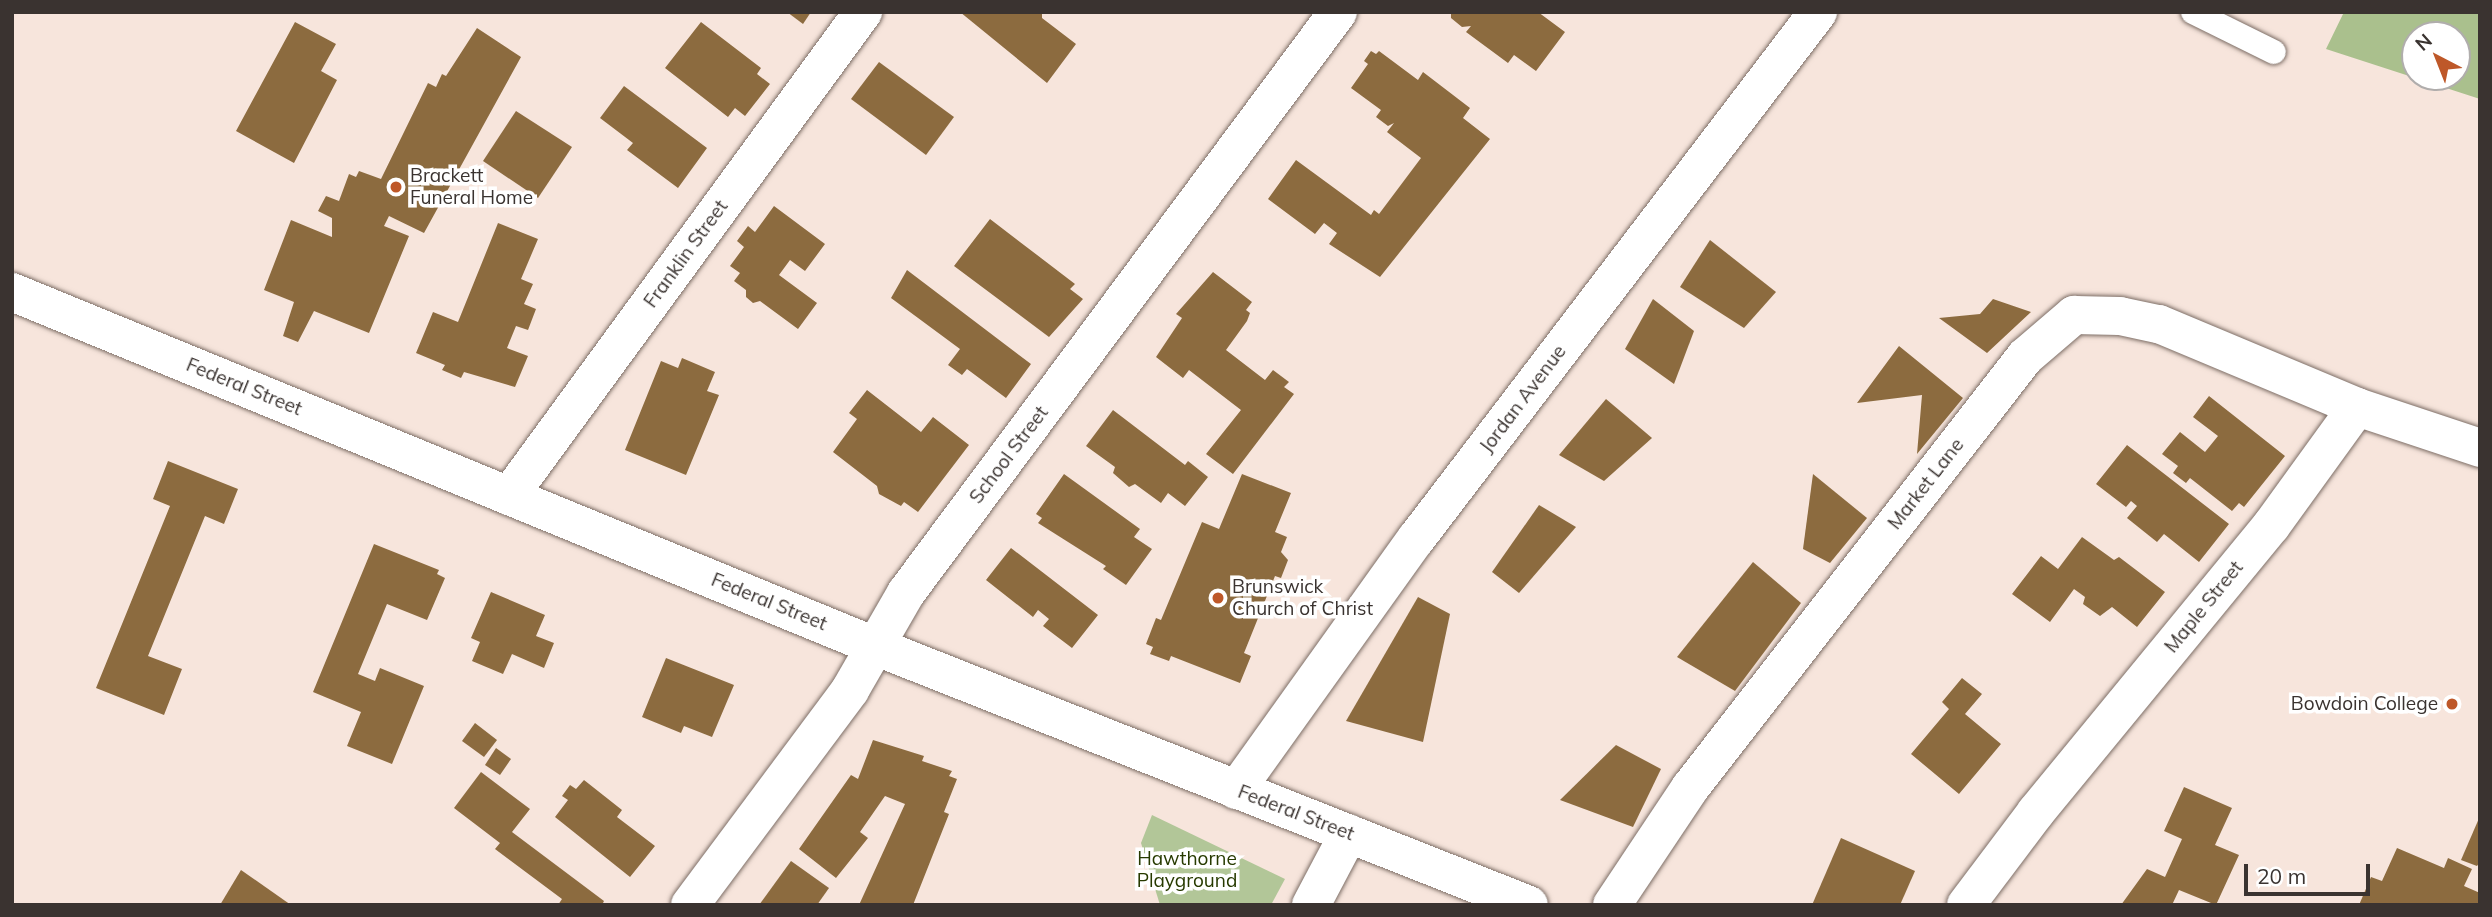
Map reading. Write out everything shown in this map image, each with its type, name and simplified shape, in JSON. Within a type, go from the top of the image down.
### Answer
[{"type":"street","name":"Franklin Street","points":[[509,496],[863,12]]},
{"type":"street","name":"School Street","points":[[690,905],[877,647],[906,593],[1338,12]]},
{"type":"street","name":"Jordan Avenue","points":[[1236,790],[1416,539],[1818,12]]},
{"type":"street","name":"Federal Street","points":[[12,292],[877,647],[1529,905]]},
{"type":"street","name":"Market Lane","points":[[1612,905],[1690,788],[2025,357],[2074,315],[2120,316],[2159,324],[2357,407]]},
{"type":"street","points":[[2357,407],[2480,448]]},
{"type":"street","name":"Maple Street","points":[[1966,905],[2036,812],[2271,526],[2357,407]]},
{"type":"street","points":[[1311,905],[1349,833]]},
{"type":"lane","points":[[2193,12],[2274,52]]},
{"type":"green space","points":[[2344,12],[2480,12],[2480,99],[2455,91],[2471,91],[2471,21],[2401,21],[2401,73],[2326,49]]},
{"type":"green space","name":"Hawthorne Playground","points":[[1152,815],[1285,879],[1271,905],[1160,905],[1141,843]]},
{"type":"building","points":[[787,12],[811,12],[803,24]]},
{"type":"building","points":[[960,12],[1042,12],[1042,18],[1076,44],[1047,83]]},
{"type":"building","points":[[1451,12],[1538,12],[1565,32],[1536,71],[1514,55],[1508,63],[1466,32],[1471,26],[1462,27],[1451,18]]},
{"type":"building","points":[[295,22],[336,44],[321,71],[337,80],[294,163],[236,131]]},
{"type":"building","points":[[701,22],[761,68],[757,74],[770,84],[745,116],[735,108],[728,117],[665,68]]},
{"type":"building","name":"Brackett Funeral Home","points":[[477,28],[521,57],[424,233],[389,216],[384,226],[409,236],[369,333],[314,311],[298,342],[283,336],[294,302],[264,290],[291,220],[332,237],[332,218],[318,211],[326,196],[339,201],[349,174],[356,177],[359,171],[381,179],[428,83],[436,87],[442,74],[446,76]]},
{"type":"building","points":[[1371,51],[1376,54],[1379,51],[1418,80],[1423,72],[1470,108],[1463,118],[1490,139],[1380,277],[1329,244],[1337,233],[1324,223],[1315,234],[1268,199],[1296,160],[1371,215],[1374,210],[1379,214],[1421,158],[1387,132],[1394,123],[1388,126],[1376,117],[1381,110],[1351,88],[1368,64],[1364,61]]},
{"type":"building","points":[[879,62],[954,117],[926,155],[851,99]]},
{"type":"building","points":[[624,86],[707,148],[678,188],[627,150],[633,143],[600,118]]},
{"type":"building","points":[[516,111],[572,147],[538,198],[483,161]]},
{"type":"building","points":[[774,206],[825,244],[805,271],[790,260],[779,275],[817,303],[798,329],[760,301],[753,303],[746,297],[746,290],[734,281],[740,273],[730,266],[744,247],[737,241],[748,226],[755,232]]},
{"type":"building","points":[[990,219],[1075,284],[1070,289],[1083,299],[1049,337],[954,266]]},
{"type":"building","points":[[498,223],[538,239],[521,279],[533,284],[524,304],[536,309],[528,330],[516,326],[507,348],[528,356],[515,387],[464,372],[461,378],[442,370],[445,365],[416,353],[433,312],[458,322]]},
{"type":"building","points":[[1710,240],[1776,292],[1744,328],[1680,287]]},
{"type":"building","points":[[907,270],[1031,364],[1006,398],[967,369],[962,375],[948,365],[960,349],[891,298]]},
{"type":"building","points":[[1213,272],[1252,302],[1246,310],[1250,313],[1247,321],[1226,350],[1265,380],[1273,370],[1289,382],[1284,387],[1294,394],[1233,474],[1206,454],[1241,410],[1189,370],[1183,378],[1156,357],[1182,318],[1176,314]]},
{"type":"building","points":[[1653,299],[1694,331],[1674,384],[1625,349]]},
{"type":"building","points":[[1993,299],[2031,312],[1987,353],[1939,318],[1980,314]]},
{"type":"building","points":[[1899,346],[1963,398],[1917,454],[1922,395],[1857,403]]},
{"type":"building","points":[[682,358],[715,372],[707,391],[719,395],[686,475],[625,450],[661,361],[678,368]]},
{"type":"building","points":[[867,390],[921,432],[933,417],[969,445],[918,512],[904,502],[901,506],[879,494],[877,486],[833,452],[857,419],[849,413]]},
{"type":"building","points":[[2209,396],[2285,456],[2244,507],[2239,503],[2232,511],[2190,478],[2186,483],[2173,473],[2178,466],[2162,454],[2180,432],[2205,452],[2218,436],[2193,417]]},
{"type":"building","points":[[1606,399],[1652,438],[1604,481],[1559,455]]},
{"type":"building","points":[[1113,410],[1185,465],[1188,461],[1208,477],[1185,506],[1168,493],[1161,503],[1135,484],[1129,487],[1113,473],[1115,467],[1086,446]]},
{"type":"building","points":[[2127,445],[2229,524],[2199,562],[2164,534],[2157,542],[2127,518],[2137,506],[2131,501],[2126,507],[2096,484]]},
{"type":"building","points":[[168,461],[238,489],[224,524],[205,516],[148,656],[182,669],[164,715],[96,688],[170,506],[153,499]]},
{"type":"building","points":[[1064,474],[1140,529],[1134,537],[1152,549],[1126,585],[1103,569],[1106,566],[1038,523],[1042,518],[1036,514]]},
{"type":"building","name":"Brunswick Church of Christ","points":[[1242,474],[1291,493],[1275,532],[1287,537],[1281,552],[1288,560],[1281,578],[1275,576],[1244,653],[1251,656],[1240,683],[1171,656],[1169,661],[1150,654],[1153,647],[1146,644],[1156,618],[1161,620],[1202,522],[1219,529]]},
{"type":"building","points":[[1813,474],[1867,518],[1830,563],[1803,549]]},
{"type":"building","points":[[1539,505],[1576,527],[1519,593],[1492,572]]},
{"type":"building","points":[[2082,537],[2114,560],[2119,557],[2165,592],[2137,627],[2112,607],[2100,616],[2083,604],[2085,597],[2074,589],[2050,622],[2012,594],[2041,556],[2058,569]]},
{"type":"building","points":[[374,544],[439,570],[437,574],[445,578],[427,620],[387,604],[358,674],[375,681],[380,668],[424,686],[392,764],[347,746],[361,712],[313,692]]},
{"type":"building","points":[[1011,548],[1098,615],[1072,648],[1043,626],[1049,619],[1038,610],[1033,617],[986,580]]},
{"type":"building","points":[[1753,562],[1801,603],[1735,691],[1677,657]]},
{"type":"building","points":[[491,592],[545,615],[536,636],[554,643],[544,668],[512,654],[503,674],[472,661],[480,642],[471,638]]},
{"type":"building","points":[[1418,597],[1450,614],[1423,742],[1346,721]]},
{"type":"building","points":[[666,658],[734,685],[712,737],[684,726],[681,733],[642,717]]},
{"type":"building","points":[[1962,678],[1982,694],[1965,714],[2001,744],[1959,794],[1911,754],[1949,709],[1942,702]]},
{"type":"building","points":[[475,723],[497,740],[484,757],[462,741]]},
{"type":"building","points":[[873,740],[924,756],[922,761],[952,771],[949,776],[957,779],[944,812],[949,814],[913,905],[859,905],[905,804],[885,796],[860,832],[868,838],[836,878],[799,849],[851,775],[858,779]]},
{"type":"building","points":[[1616,745],[1661,769],[1633,827],[1560,800]]},
{"type":"building","points":[[496,748],[511,759],[500,775],[485,765]]},
{"type":"building","points":[[481,772],[530,809],[512,832],[604,901],[602,905],[558,905],[562,899],[495,849],[500,843],[454,808]]},
{"type":"building","points":[[584,780],[622,810],[617,817],[655,846],[630,877],[555,817],[568,800],[562,796],[570,785],[576,789]]},
{"type":"building","points":[[2184,787],[2232,808],[2215,845],[2239,855],[2216,905],[2179,890],[2172,905],[2121,905],[2147,869],[2165,877],[2182,839],[2164,831]]},
{"type":"building","points":[[2480,816],[2480,862],[2477,866],[2461,860]]},
{"type":"building","points":[[1841,838],[1915,871],[1900,905],[1812,905]]},
{"type":"building","points":[[2397,848],[2444,868],[2448,858],[2472,869],[2464,886],[2480,893],[2480,905],[2359,905],[2371,877],[2382,881]]},
{"type":"building","points":[[791,861],[829,888],[817,905],[759,905]]},
{"type":"building","points":[[241,870],[291,905],[220,905]]},
{"type":"place","name":"Brackett Funeral Home","points":[[396,187]]},
{"type":"place","name":"Brunswick Church of Christ","points":[[1218,598]]},
{"type":"place","name":"Bowdoin College","points":[[2452,704]]}]
